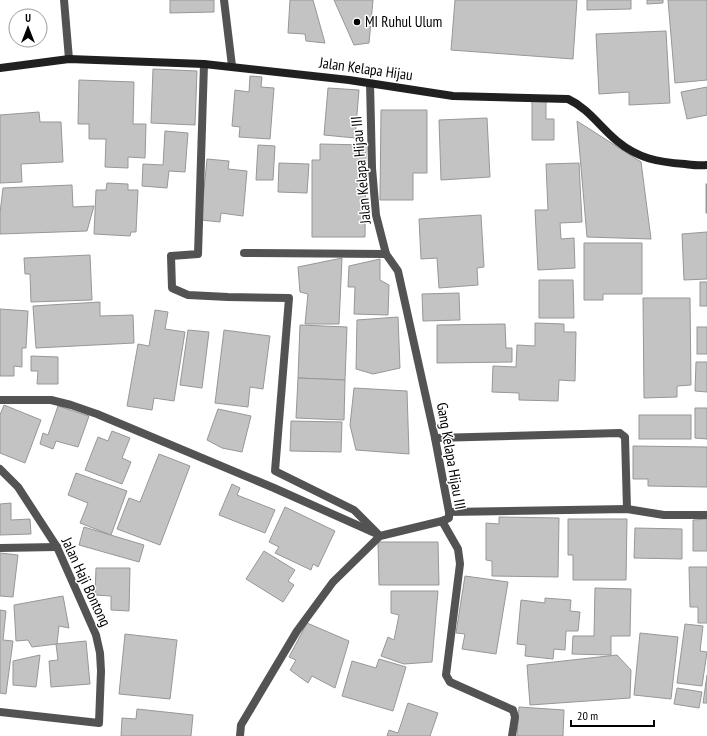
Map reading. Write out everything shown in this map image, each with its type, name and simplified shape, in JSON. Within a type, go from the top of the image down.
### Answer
[{"type":"street","points":[[64,0],[69,59]]},
{"type":"street","points":[[224,0],[232,66]]},
{"type":"street","name":"Jalan Kelapa Hijau","points":[[0,68],[69,59],[204,64],[370,83],[453,96],[568,99],[574,101],[592,115],[617,141],[636,154],[663,163],[707,165]]},
{"type":"street","points":[[204,64],[198,254],[171,256],[172,288],[188,294],[228,297],[289,298],[275,471],[354,510],[380,536]]},
{"type":"street","name":"Jalan Kelapa Hijau III","points":[[370,83],[372,168],[376,215],[386,254]]},
{"type":"street","points":[[244,253],[386,254]]},
{"type":"street","name":"Gang Kelapa Hijau III","points":[[380,536],[449,518],[435,438],[398,271],[386,254]]},
{"type":"street","points":[[0,400],[51,400],[97,414],[274,488],[380,536]]},
{"type":"street","points":[[435,438],[620,433],[625,437],[627,509]]},
{"type":"street","name":"Jalan Haji Bontong","points":[[0,469],[18,487],[57,548],[96,635],[100,653],[101,671],[99,723],[0,712]]},
{"type":"street","points":[[449,512],[627,509],[664,515],[707,515]]},
{"type":"street","points":[[442,521],[458,549],[460,564],[446,675],[450,682],[512,710],[515,717],[512,736]]},
{"type":"street","points":[[240,736],[241,726],[297,630],[333,582],[380,536]]},
{"type":"street","points":[[0,548],[57,548]]},
{"type":"building","points":[[170,0],[214,0],[214,12],[170,13]]},
{"type":"building","points":[[290,0],[313,0],[325,43],[306,41],[305,34],[288,33]]},
{"type":"building","name":"MI Ruhul Ulum","points":[[334,0],[373,0],[369,43],[354,45]]},
{"type":"building","points":[[455,0],[577,0],[573,59],[451,50]]},
{"type":"building","points":[[587,0],[631,0],[631,9],[587,10]]},
{"type":"building","points":[[647,0],[663,0],[663,3],[647,4]]},
{"type":"building","points":[[668,0],[707,0],[707,80],[675,83]]},
{"type":"building","points":[[666,31],[670,103],[629,105],[629,92],[599,94],[596,34]]},
{"type":"building","points":[[153,69],[197,71],[195,125],[151,123]]},
{"type":"building","points":[[250,76],[262,77],[261,87],[274,88],[270,139],[239,137],[240,127],[232,126],[235,90],[249,92]]},
{"type":"building","points":[[79,80],[134,82],[133,124],[146,124],[145,158],[128,157],[128,168],[105,167],[106,139],[89,139],[89,124],[78,124]]},
{"type":"building","points":[[707,87],[707,115],[687,119],[681,92]]},
{"type":"building","points":[[328,88],[359,90],[355,138],[324,135]]},
{"type":"building","points":[[532,99],[546,99],[546,119],[554,119],[554,140],[532,140]]},
{"type":"building","points":[[381,110],[427,110],[427,173],[413,173],[413,200],[380,200]]},
{"type":"building","points":[[39,112],[40,122],[61,122],[63,162],[21,164],[22,182],[0,183],[0,115]]},
{"type":"building","points":[[487,118],[490,177],[441,180],[439,120]]},
{"type":"building","points":[[577,121],[641,162],[651,239],[587,237]]},
{"type":"building","points":[[165,131],[188,133],[185,172],[169,171],[167,188],[142,186],[143,164],[163,165]]},
{"type":"building","points":[[320,144],[366,145],[365,237],[312,237],[312,160],[320,160]]},
{"type":"building","points":[[258,145],[275,146],[273,180],[256,180]]},
{"type":"building","points":[[207,159],[229,161],[228,169],[247,171],[243,216],[221,213],[220,222],[201,220]]},
{"type":"building","points":[[279,163],[309,164],[307,193],[278,192]]},
{"type":"building","points":[[579,163],[582,222],[560,223],[561,239],[574,238],[575,268],[538,270],[535,210],[548,210],[546,164]]},
{"type":"building","points":[[107,183],[128,184],[128,190],[138,190],[136,232],[131,232],[130,236],[94,234],[96,190],[106,190]]},
{"type":"building","points":[[707,184],[707,213],[706,213]]},
{"type":"building","points":[[72,185],[73,207],[94,206],[87,231],[0,234],[0,213],[3,188]]},
{"type":"building","points":[[481,215],[484,267],[477,268],[478,285],[439,288],[437,258],[421,259],[419,219]]},
{"type":"building","points":[[707,232],[707,279],[684,280],[682,234]]},
{"type":"building","points":[[584,243],[642,243],[642,294],[603,294],[603,300],[584,300]]},
{"type":"building","points":[[90,255],[92,300],[31,302],[30,274],[25,274],[24,258]]},
{"type":"building","points":[[342,258],[339,324],[305,324],[308,294],[300,292],[298,267]]},
{"type":"building","points":[[380,259],[380,280],[389,285],[388,315],[354,314],[355,287],[348,287],[349,266]]},
{"type":"building","points":[[539,280],[573,280],[574,318],[539,318]]},
{"type":"building","points":[[700,282],[707,282],[707,306],[700,306]]},
{"type":"building","points":[[459,293],[460,320],[423,321],[422,294]]},
{"type":"building","points":[[643,298],[690,298],[691,385],[677,386],[677,397],[644,398]]},
{"type":"building","points":[[100,302],[100,316],[133,315],[134,343],[36,348],[33,306]]},
{"type":"building","points":[[0,309],[28,311],[26,348],[22,348],[22,367],[14,366],[14,376],[0,376]]},
{"type":"building","points":[[155,310],[168,312],[165,329],[185,332],[174,401],[154,398],[152,410],[127,406],[138,344],[149,346]]},
{"type":"building","points":[[398,317],[400,368],[373,374],[356,369],[357,320]]},
{"type":"building","points":[[535,323],[564,324],[564,332],[576,332],[575,381],[559,380],[558,401],[519,400],[519,393],[492,392],[493,366],[516,367],[517,345],[535,346]]},
{"type":"building","points":[[505,324],[506,348],[512,348],[512,362],[437,363],[437,325]]},
{"type":"building","points":[[300,325],[347,327],[345,380],[298,378]]},
{"type":"building","points":[[697,327],[707,327],[707,354],[697,354]]},
{"type":"building","points":[[188,330],[209,332],[202,388],[180,385]]},
{"type":"building","points":[[224,330],[270,336],[263,389],[250,387],[248,407],[215,403]]},
{"type":"building","points":[[31,356],[58,357],[58,384],[37,384],[38,371],[31,371]]},
{"type":"building","points":[[696,362],[707,362],[707,392],[695,391]]},
{"type":"building","points":[[298,378],[345,380],[344,420],[296,418]]},
{"type":"building","points":[[354,388],[407,391],[409,454],[356,450],[350,425]]},
{"type":"building","points":[[4,405],[41,420],[25,463],[0,453],[0,415]]},
{"type":"building","points":[[58,406],[89,416],[78,447],[56,441],[53,449],[40,444],[43,433],[48,435]]},
{"type":"building","points":[[695,408],[707,408],[707,439],[695,438]]},
{"type":"building","points":[[218,409],[251,416],[242,452],[222,448],[207,440]]},
{"type":"building","points":[[639,415],[691,415],[691,439],[639,439]]},
{"type":"building","points":[[291,421],[342,422],[341,452],[290,451]]},
{"type":"building","points":[[112,431],[130,438],[122,458],[131,462],[122,484],[85,470],[98,437],[108,441]]},
{"type":"building","points":[[633,446],[707,447],[707,487],[648,486],[648,479],[633,479]]},
{"type":"building","points":[[159,454],[190,466],[160,545],[117,529],[129,498],[140,502]]},
{"type":"building","points":[[76,473],[127,491],[111,535],[80,523],[88,503],[68,495]]},
{"type":"building","points":[[232,484],[240,488],[237,495],[275,510],[265,533],[219,515]]},
{"type":"building","points":[[11,503],[11,520],[30,519],[31,534],[0,535],[0,504]]},
{"type":"building","points":[[285,507],[335,531],[318,567],[313,564],[311,570],[275,553],[279,547],[269,542]]},
{"type":"building","points":[[499,517],[559,518],[558,577],[492,576],[492,561],[486,560],[486,523],[499,524]]},
{"type":"building","points":[[568,519],[627,519],[626,580],[573,580],[573,555],[568,555]]},
{"type":"building","points":[[707,519],[707,551],[693,551],[693,520]]},
{"type":"building","points":[[84,527],[144,545],[139,562],[79,545]]},
{"type":"building","points":[[635,528],[682,529],[682,559],[634,558]]},
{"type":"building","points":[[378,542],[438,542],[439,585],[379,585]]},
{"type":"building","points":[[264,551],[295,570],[288,581],[294,585],[283,602],[246,579]]},
{"type":"building","points":[[0,553],[18,555],[13,597],[0,596]]},
{"type":"building","points":[[689,567],[707,567],[707,623],[698,623],[698,607],[690,607]]},
{"type":"building","points":[[96,568],[130,568],[129,611],[111,610],[111,596],[95,595]]},
{"type":"building","points":[[465,576],[508,582],[496,654],[462,649],[465,634],[456,633]]},
{"type":"building","points":[[595,588],[631,589],[630,636],[611,636],[611,655],[572,654],[573,636],[594,636]]},
{"type":"building","points":[[391,591],[438,591],[432,662],[404,664],[381,656],[388,637],[394,640],[399,615],[391,613]]},
{"type":"building","points":[[63,596],[69,628],[59,626],[57,644],[32,647],[28,640],[16,641],[14,605]]},
{"type":"building","points":[[545,598],[571,600],[570,611],[580,612],[578,631],[566,631],[565,650],[554,649],[553,659],[525,656],[526,645],[517,644],[521,600],[545,603]]},
{"type":"building","points":[[0,610],[6,611],[3,640],[13,641],[6,694],[0,693]]},
{"type":"building","points":[[307,623],[349,641],[335,688],[312,676],[308,683],[290,670],[296,660],[289,657]]},
{"type":"building","points":[[685,624],[703,626],[700,651],[707,652],[702,686],[677,683]]},
{"type":"building","points":[[640,633],[678,637],[671,699],[634,695]]},
{"type":"building","points":[[125,634],[177,640],[170,699],[119,694]]},
{"type":"building","points":[[86,641],[90,684],[51,687],[49,661],[58,660],[56,644]]},
{"type":"building","points":[[40,655],[36,687],[13,685],[13,661]]},
{"type":"building","points":[[617,655],[631,670],[630,698],[530,705],[527,665]]},
{"type":"building","points":[[379,659],[406,667],[393,711],[342,696],[352,661],[376,668]]},
{"type":"building","points":[[707,675],[707,703],[703,703]]},
{"type":"building","points":[[677,688],[702,692],[699,708],[674,704]]},
{"type":"building","points":[[408,703],[438,713],[430,736],[387,736],[389,730],[398,733]]},
{"type":"building","points":[[519,707],[564,710],[563,736],[517,736]]},
{"type":"building","points":[[137,709],[193,715],[191,736],[121,736],[122,718],[136,719]]},
{"type":"place","name":"MI Ruhul Ulum","points":[[357,22]]}]
